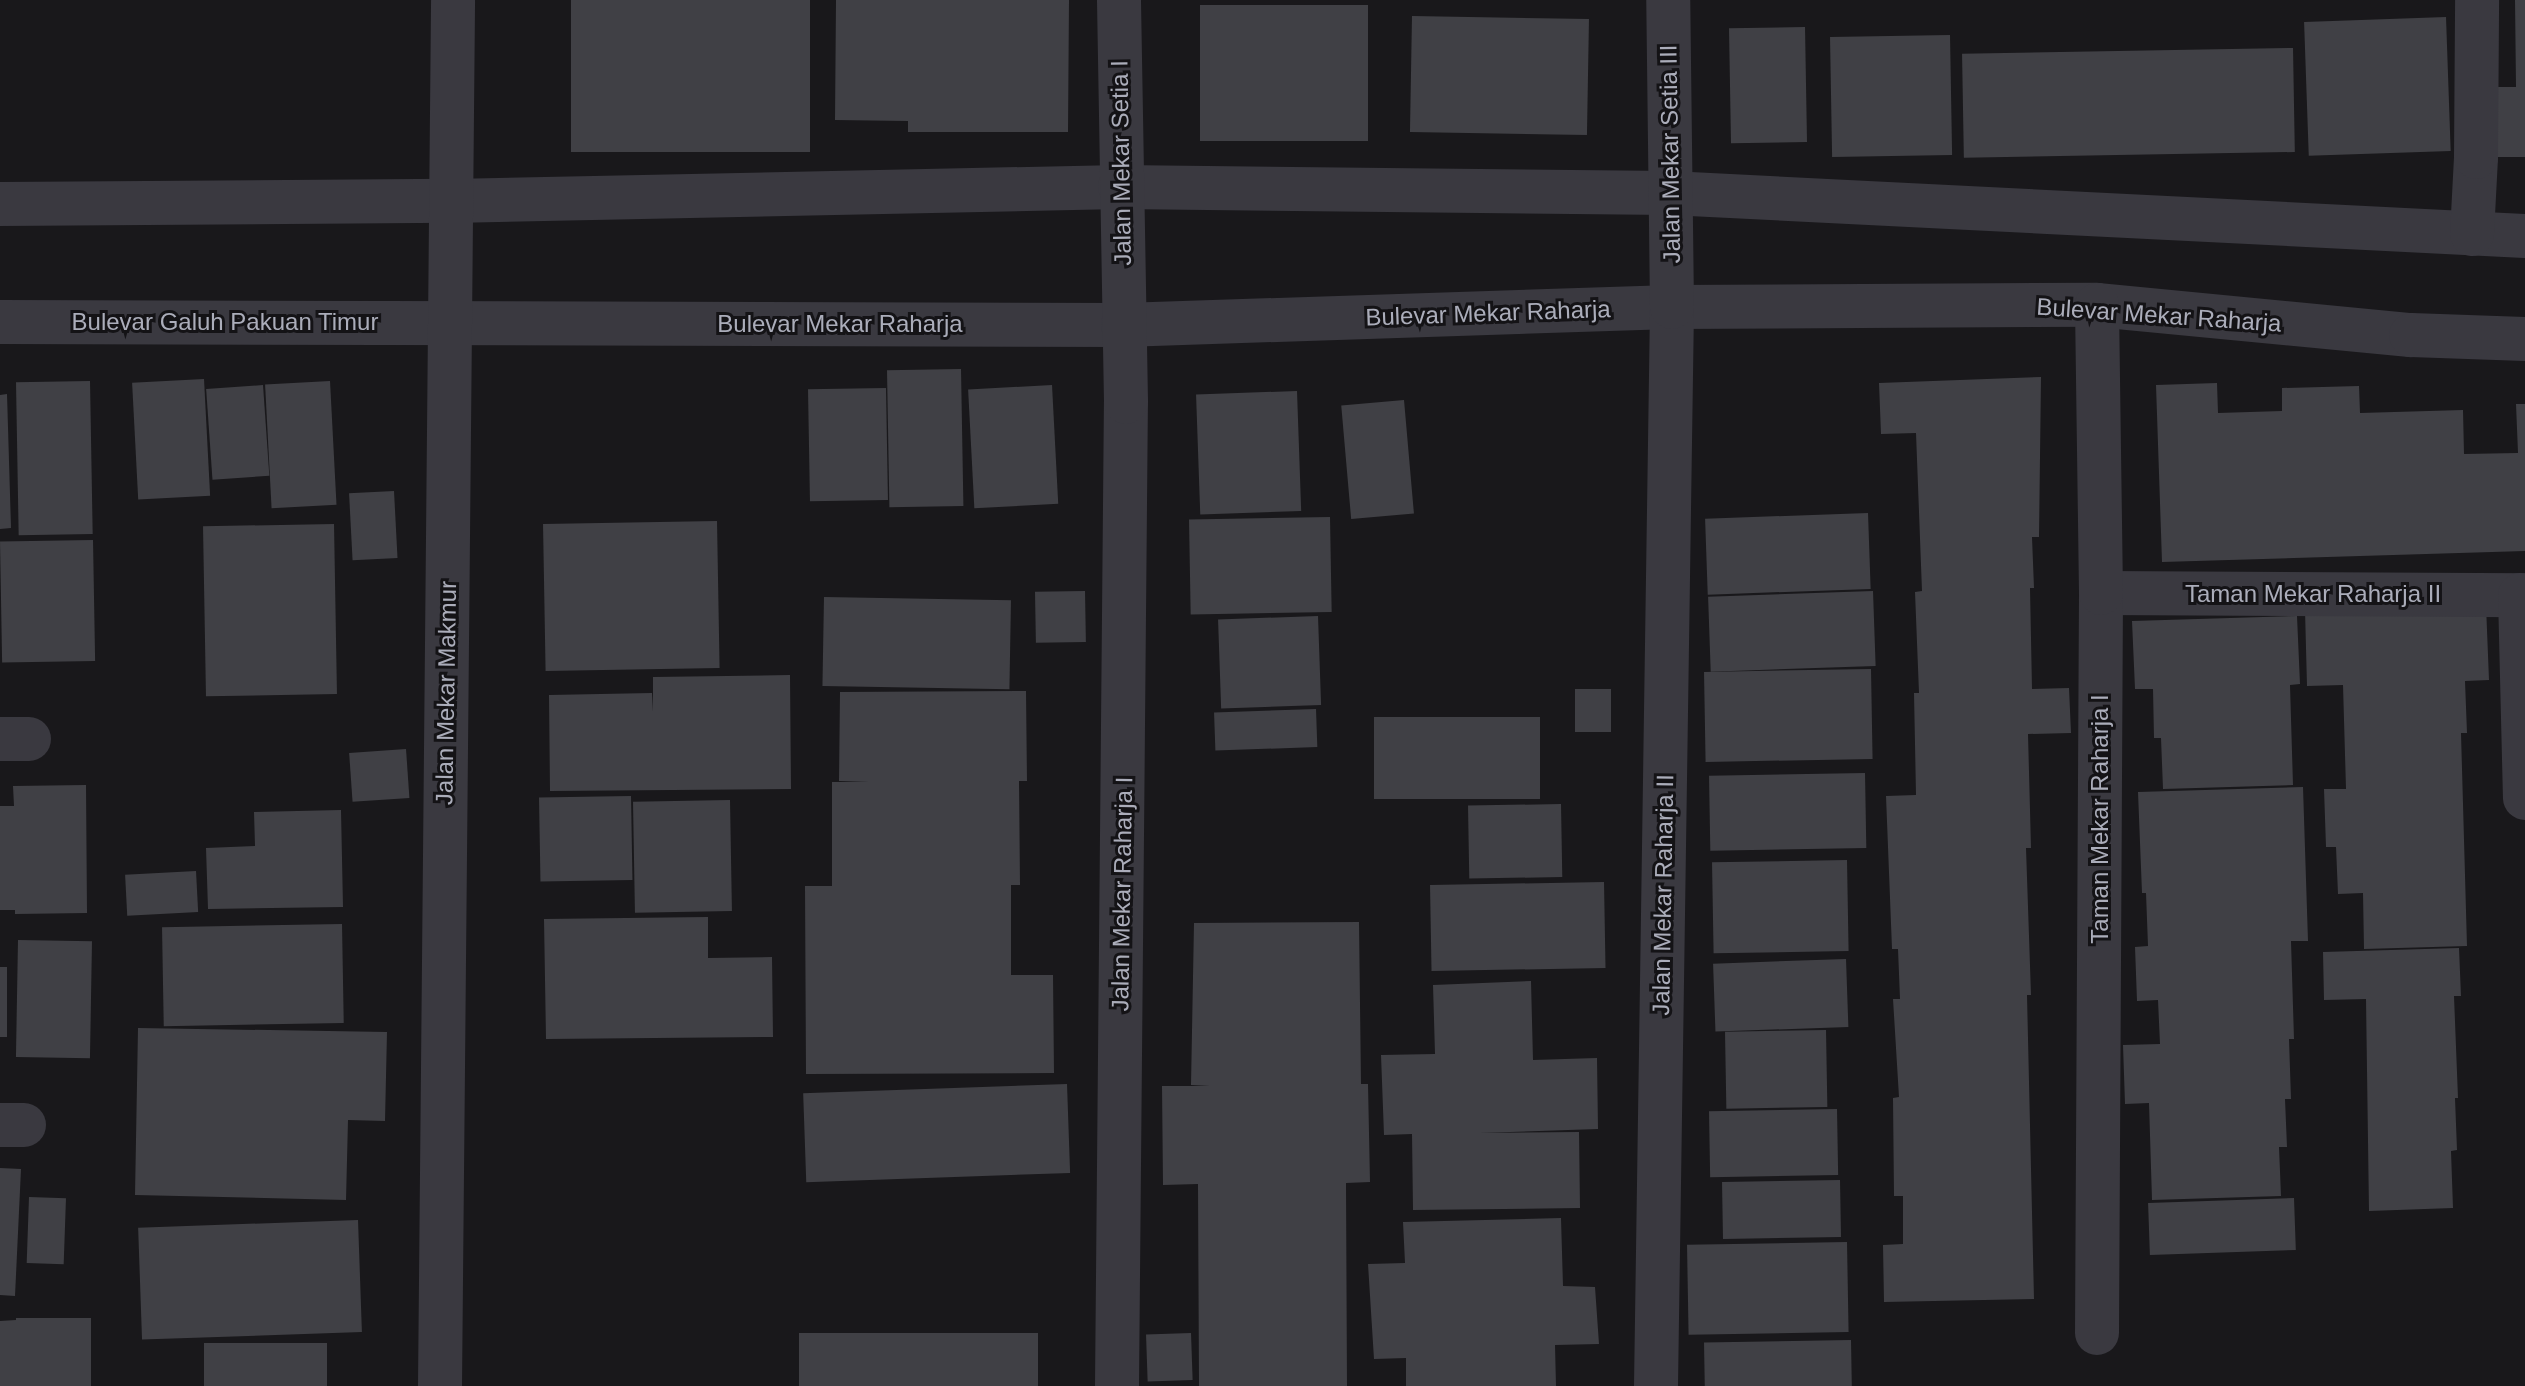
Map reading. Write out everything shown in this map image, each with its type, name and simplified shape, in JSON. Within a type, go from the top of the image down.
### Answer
[{"type":"street","name":"Jalan Mekar Makmur","points":[[440,1386],[453,0]]},
{"type":"street","name":"Jalan Mekar Setia I","points":[[1119,0],[1126,402]]},
{"type":"street","name":"Jalan Mekar Setia III","points":[[1668,0],[1672,307],[1670,404]]},
{"type":"street","points":[[2472,234],[2477,0]]},
{"type":"street","points":[[9,204],[451,201],[1120,187],[1670,193],[2525,236]]},
{"type":"street","name":"Bulevar Mekar Raharja","points":[[450,321],[1123,325],[1672,307],[2097,305],[2411,335],[2525,339]]},
{"type":"street","name":"Taman Mekar Raharja I","points":[[2097,305],[2101,593],[2097,1333]]},
{"type":"street","name":"Bulevar Galuh Pakuan Timur","points":[[0,322],[450,321]]},
{"type":"street","name":"Jalan Mekar Raharja I","points":[[1117,1386],[1126,402]]},
{"type":"street","name":"Jalan Mekar Raharja II","points":[[1656,1386],[1670,404]]},
{"type":"street","name":"Taman Mekar Raharja II","points":[[2101,593],[2523,595]]},
{"type":"street","points":[[2523,595],[2525,798]]},
{"type":"building","points":[[571,0],[810,0],[810,152],[571,152]]},
{"type":"building","points":[[836,0],[1069,0],[1068,132],[908,132],[908,121],[835,120]]},
{"type":"building","points":[[2515,0],[2525,0],[2525,157],[2493,157],[2493,87],[2516,87]]},
{"type":"building","points":[[1200,5],[1368,5],[1368,141],[1200,141]]},
{"type":"building","points":[[1412,16],[1589,19],[1587,135],[1410,132]]},
{"type":"building","points":[[2446,17],[2451,151],[2309,156],[2304,22]]},
{"type":"building","points":[[1805,27],[1807,142],[1731,143],[1729,28]]},
{"type":"building","points":[[1950,35],[1952,155],[1832,157],[1830,37]]},
{"type":"building","points":[[2293,48],[2295,152],[1964,158],[1962,54]]},
{"type":"building","points":[[961,369],[963,506],[889,507],[887,370]]},
{"type":"building","points":[[2041,377],[2039,537],[2032,537],[2034,588],[2030,588],[2032,689],[2069,688],[2071,733],[2028,734],[2031,848],[2026,848],[2031,995],[2027,995],[2034,1299],[1884,1302],[1883,1245],[1903,1244],[1903,1196],[1894,1196],[1893,1098],[1899,1097],[1893,999],[1900,999],[1898,949],[1892,949],[1886,796],[1916,795],[1914,693],[1919,693],[1915,592],[1922,591],[1916,433],[1881,434],[1879,383]]},
{"type":"building","points":[[204,379],[210,496],[138,500],[132,383]]},
{"type":"building","points":[[90,381],[93,534],[19,535],[16,382]]},
{"type":"building","points":[[330,381],[336,505],[272,508],[265,384]]},
{"type":"building","points":[[2217,383],[2218,413],[2282,411],[2282,388],[2359,386],[2360,413],[2463,410],[2464,454],[2518,453],[2516,404],[2525,404],[2525,551],[2162,562],[2156,385]]},
{"type":"building","points":[[263,385],[269,476],[212,480],[206,389]]},
{"type":"building","points":[[1052,385],[1058,504],[974,508],[968,389]]},
{"type":"building","points":[[886,388],[888,500],[810,501],[808,389]]},
{"type":"building","points":[[1297,391],[1301,511],[1200,514],[1196,395]]},
{"type":"building","points":[[7,394],[11,528],[0,529],[0,395]]},
{"type":"building","points":[[1404,400],[1414,514],[1351,519],[1341,405]]},
{"type":"building","points":[[394,491],[398,558],[353,560],[349,493]]},
{"type":"building","points":[[1868,513],[1871,589],[1708,595],[1705,519]]},
{"type":"building","points":[[1330,517],[1332,612],[1191,614],[1189,519]]},
{"type":"building","points":[[717,521],[720,668],[546,671],[543,524]]},
{"type":"building","points":[[334,524],[337,694],[206,696],[203,526]]},
{"type":"building","points":[[93,540],[95,661],[2,663],[0,542]]},
{"type":"building","points":[[1085,591],[1086,642],[1036,643],[1035,592]]},
{"type":"building","points":[[1873,591],[1876,666],[1711,672],[1708,597]]},
{"type":"building","points":[[824,597],[1011,600],[1009,689],[822,686]]},
{"type":"building","points":[[2486,605],[2489,680],[2465,681],[2467,733],[2461,733],[2467,946],[2364,949],[2363,893],[2338,894],[2336,847],[2326,847],[2324,789],[2346,789],[2343,685],[2307,686],[2305,610]]},
{"type":"building","points":[[1318,616],[1321,705],[1221,708],[1218,619]]},
{"type":"building","points":[[2297,616],[2300,684],[2290,685],[2293,785],[2163,789],[2161,738],[2154,738],[2153,689],[2135,689],[2132,621]]},
{"type":"building","points":[[1871,669],[1873,759],[1706,762],[1704,672]]},
{"type":"building","points":[[790,675],[791,789],[550,791],[549,695],[652,693],[653,712],[653,677]]},
{"type":"building","points":[[1575,689],[1611,689],[1611,732],[1575,732]]},
{"type":"building","points":[[1026,691],[1027,781],[1019,781],[1020,885],[1011,885],[1011,975],[1053,975],[1054,1073],[806,1074],[805,886],[832,886],[832,782],[869,782],[839,781],[840,692]]},
{"type":"building","points":[[1316,709],[1317,747],[1215,751],[1214,713]]},
{"type":"building","points":[[1374,717],[1540,717],[1540,799],[1374,799]]},
{"type":"building","points":[[406,749],[409,798],[353,802],[349,753]]},
{"type":"building","points":[[1865,773],[1866,848],[1710,851],[1709,776]]},
{"type":"building","points":[[86,785],[87,913],[15,914],[15,910],[0,910],[0,806],[14,806],[13,786]]},
{"type":"building","points":[[2303,787],[2308,941],[2291,941],[2294,1039],[2289,1039],[2291,1099],[2285,1099],[2287,1147],[2279,1147],[2281,1196],[2152,1200],[2149,1103],[2125,1104],[2123,1045],[2160,1044],[2158,1000],[2137,1001],[2135,947],[2148,946],[2146,893],[2142,893],[2138,792]]},
{"type":"building","points":[[631,796],[632,880],[540,882],[539,798]]},
{"type":"building","points":[[730,800],[732,911],[635,913],[633,802]]},
{"type":"building","points":[[1561,804],[1562,877],[1469,879],[1468,806]]},
{"type":"building","points":[[341,810],[343,907],[208,909],[206,848],[255,846],[254,812]]},
{"type":"building","points":[[1847,860],[1849,951],[1714,953],[1712,862]]},
{"type":"building","points":[[196,871],[198,912],[127,916],[125,875]]},
{"type":"building","points":[[1604,882],[1606,968],[1432,971],[1430,885]]},
{"type":"building","points":[[708,917],[708,958],[772,957],[773,1037],[546,1039],[544,919]]},
{"type":"building","points":[[1359,922],[1361,1084],[1368,1084],[1370,1182],[1346,1183],[1347,1386],[1199,1386],[1198,1184],[1163,1185],[1162,1086],[1210,1086],[1191,1085],[1194,923]]},
{"type":"building","points":[[342,924],[344,1023],[164,1026],[162,927]]},
{"type":"building","points":[[18,940],[92,941],[90,1058],[16,1057]]},
{"type":"building","points":[[2459,948],[2461,996],[2454,996],[2458,1098],[2455,1098],[2457,1150],[2451,1151],[2453,1208],[2369,1211],[2366,999],[2324,1000],[2323,952]]},
{"type":"building","points":[[1846,959],[1848,1027],[1715,1032],[1713,964]]},
{"type":"building","points":[[0,967],[7,967],[7,1037],[0,1037]]},
{"type":"building","points":[[1531,981],[1533,1060],[1597,1058],[1598,1129],[1479,1133],[1579,1132],[1580,1208],[1413,1210],[1412,1134],[1384,1135],[1381,1055],[1435,1054],[1433,985]]},
{"type":"building","points":[[138,1028],[387,1032],[385,1121],[348,1120],[346,1200],[135,1195]]},
{"type":"building","points":[[1826,1030],[1827,1107],[1726,1109],[1725,1032]]},
{"type":"building","points":[[1067,1084],[1070,1173],[806,1182],[803,1093]]},
{"type":"building","points":[[1837,1109],[1838,1175],[1710,1177],[1709,1111]]},
{"type":"building","points":[[0,1168],[21,1169],[15,1296],[0,1295]]},
{"type":"building","points":[[1840,1180],[1841,1237],[1723,1239],[1722,1182]]},
{"type":"building","points":[[29,1197],[66,1198],[64,1264],[27,1263]]},
{"type":"building","points":[[2294,1198],[2296,1250],[2150,1255],[2148,1203]]},
{"type":"building","points":[[1561,1218],[1563,1286],[1595,1287],[1599,1344],[1555,1345],[1556,1386],[1406,1386],[1406,1358],[1374,1359],[1368,1264],[1405,1263],[1403,1222]]},
{"type":"building","points":[[358,1220],[362,1332],[142,1340],[138,1228]]},
{"type":"building","points":[[1847,1242],[1849,1332],[1689,1335],[1687,1245]]},
{"type":"building","points":[[16,1318],[91,1318],[91,1386],[0,1386],[0,1321]]},
{"type":"building","points":[[799,1333],[1038,1333],[1038,1386],[799,1386]]},
{"type":"building","points":[[1191,1333],[1193,1380],[1148,1382],[1146,1335]]},
{"type":"building","points":[[1851,1340],[1852,1386],[1705,1386],[1704,1343]]},
{"type":"building","points":[[204,1343],[327,1343],[327,1386],[204,1386]]}]
